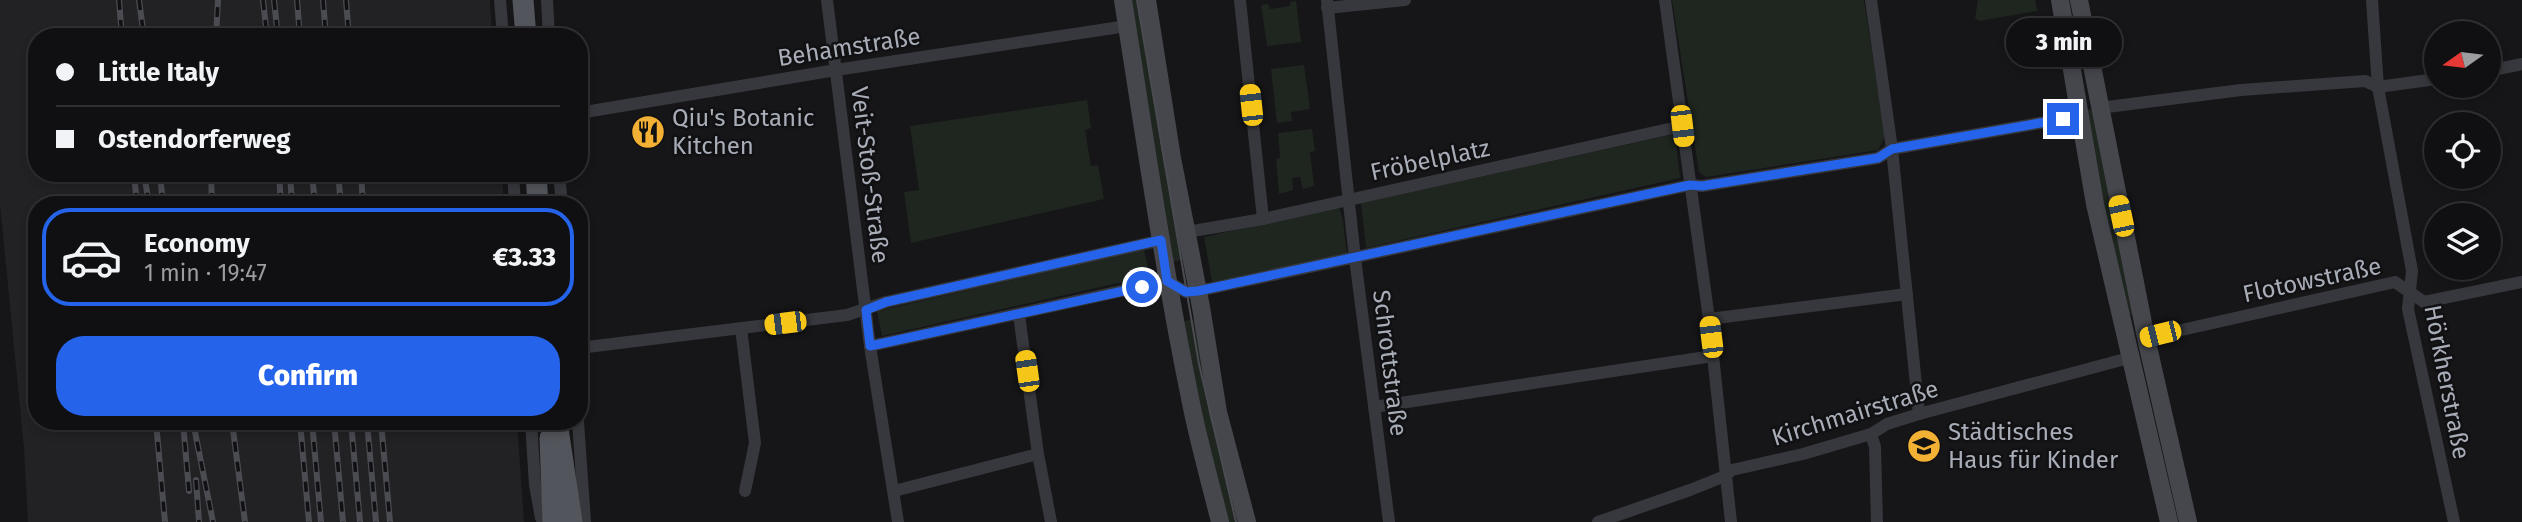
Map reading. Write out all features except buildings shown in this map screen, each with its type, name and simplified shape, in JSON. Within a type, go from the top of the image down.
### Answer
[{"type":"main road","points":[[523,0],[525,28]]},
{"type":"main road","points":[[1122,0],[1167,281],[1190,401],[1220,522]]},
{"type":"main road","points":[[1147,0],[1172,158],[1218,412],[1247,522]]},
{"type":"main road","points":[[2060,0],[2095,204],[2169,522]]},
{"type":"main road","points":[[2079,0],[2146,338],[2188,522]]},
{"type":"main road","points":[[2141,408],[2147,401],[2152,400],[2162,404]]},
{"type":"main road","points":[[550,430],[553,522]]},
{"type":"main road","points":[[558,430],[572,522]]},
{"type":"street","points":[[500,0],[502,28]]},
{"type":"street","points":[[547,0],[549,28]]},
{"type":"street","name":"Veit-Stoß-Straße","points":[[827,0],[870,346],[898,522]]},
{"type":"street","points":[[1240,0],[1263,219]]},
{"type":"street","points":[[1327,4],[1405,0]]},
{"type":"street","points":[[1665,0],[1709,319],[1731,522]]},
{"type":"street","points":[[1871,0],[1892,149],[1919,414]]},
{"type":"street","name":"Hörkherstraße","points":[[2372,0],[2378,87],[2412,271],[2408,309],[2454,522]]},
{"type":"street","name":"Schrottstraße","points":[[1327,4],[1355,258],[1389,522]]},
{"type":"street","name":"Behamstraße","points":[[588,111],[836,70],[1127,26]]},
{"type":"street","points":[[2501,68],[2522,64]]},
{"type":"street","points":[[2099,108],[2253,89],[2365,81],[2378,87],[2424,81]]},
{"type":"street","points":[[870,346],[1167,281],[1186,292],[1198,291],[1690,185],[1702,186],[1878,158],[1892,149],[2080,116]]},
{"type":"street","name":"Fröbelplatz","points":[[1187,232],[1263,219],[1682,126]]},
{"type":"street","points":[[588,347],[847,315],[886,302],[1161,240]]},
{"type":"street","name":"Flotowstraße","points":[[2146,338],[2395,282],[2424,302],[2522,282]]},
{"type":"street","points":[[1709,319],[1907,294]]},
{"type":"street","points":[[1019,314],[1038,454],[1051,522]]},
{"type":"street","points":[[741,328],[755,443],[745,491]]},
{"type":"street","points":[[1374,407],[1713,356]]},
{"type":"street","name":"Kirchmairstraße","points":[[1598,522],[1725,476],[1734,470],[1871,434],[1887,424],[1919,414],[2129,358]]},
{"type":"street","points":[[532,430],[535,485],[544,522]]},
{"type":"street","points":[[579,430],[585,522]]},
{"type":"street","points":[[1871,434],[1875,447],[1877,522]]},
{"type":"street","points":[[894,491],[1038,454]]},
{"type":"shaded area","points":[[0,0],[490,0],[492,28],[28,28],[28,182],[503,182],[503,196],[28,196],[28,430],[518,430],[524,522],[28,522],[24,448],[0,204]]},
{"type":"shaded area","points":[[1129,0],[1140,0],[1186,259],[1171,262]]},
{"type":"shaded area","points":[[1672,0],[1864,0],[1885,137],[1878,150],[1706,177],[1699,172]]},
{"type":"shaded area","points":[[1978,0],[2035,0],[2037,11],[1979,21],[1975,18]]},
{"type":"shaded area","points":[[1296,1],[1301,42],[1267,46],[1261,5],[1268,4],[1270,9],[1290,6],[1290,2]]},
{"type":"shaded area","points":[[1304,65],[1310,109],[1291,112],[1292,121],[1277,123],[1271,69]]},
{"type":"shaded area","points":[[1087,100],[1091,128],[1085,130],[1091,166],[1098,165],[1104,199],[911,243],[904,192],[919,190],[910,126]]},
{"type":"shaded area","points":[[2086,109],[2093,110],[2133,314],[2129,315],[2100,192]]},
{"type":"shaded area","points":[[1312,129],[1315,151],[1310,152],[1314,186],[1303,189],[1300,177],[1292,178],[1293,190],[1279,194],[1276,159],[1280,158],[1278,133]]},
{"type":"shaded area","points":[[1675,134],[1680,178],[1366,248],[1361,203]]},
{"type":"shaded area","points":[[1339,207],[1347,253],[1212,282],[1204,237]]},
{"type":"shaded area","points":[[1144,250],[1150,276],[882,336],[877,311]]},
{"type":"shaded area","points":[[1197,319],[1239,522],[1228,522],[1179,322]]},
{"type":"tram line","points":[[1137,0],[1199,364],[1236,522]]},
{"type":"railway","points":[[119,0],[121,28]]},
{"type":"railway","points":[[139,0],[143,28]]},
{"type":"railway","points":[[216,28],[218,0]]},
{"type":"railway","points":[[263,0],[266,28]]},
{"type":"railway","points":[[274,0],[277,28]]},
{"type":"railway","points":[[297,0],[299,28]]},
{"type":"railway","points":[[323,0],[325,28]]},
{"type":"railway","points":[[346,0],[348,28]]},
{"type":"railway","points":[[135,182],[136,196]]},
{"type":"railway","points":[[145,182],[148,196]]},
{"type":"railway","points":[[161,182],[162,196]]},
{"type":"railway","points":[[211,182],[212,196]]},
{"type":"railway","points":[[280,182],[280,196]]},
{"type":"railway","points":[[291,182],[291,196]]},
{"type":"railway","points":[[313,182],[314,196]]},
{"type":"railway","points":[[339,182],[340,196]]},
{"type":"railway","points":[[362,182],[362,196]]},
{"type":"railway","points":[[157,430],[165,522]]},
{"type":"railway","points":[[184,430],[189,491]]},
{"type":"railway","points":[[195,430],[213,522]]},
{"type":"railway","points":[[233,430],[245,522]]},
{"type":"railway","points":[[301,430],[309,522]]},
{"type":"railway","points":[[313,430],[321,522]]},
{"type":"railway","points":[[335,430],[343,522]]},
{"type":"railway","points":[[352,430],[360,522]]},
{"type":"railway","points":[[368,430],[376,522]]},
{"type":"railway","points":[[382,430],[390,522]]},
{"type":"railway","points":[[196,480],[199,522]]},
{"type":"place","name":"Qiu's Botanic Kitchen","points":[[648,132]]},
{"type":"place","name":"Städtisches Haus für Kinder","points":[[1924,446]]},
{"type":"route","points":[[1142,287],[870,346],[866,310],[886,302],[1161,240],[1167,281],[1186,292],[1198,291],[1690,185],[1702,186],[1878,158],[1892,149],[2063,119]]}]
